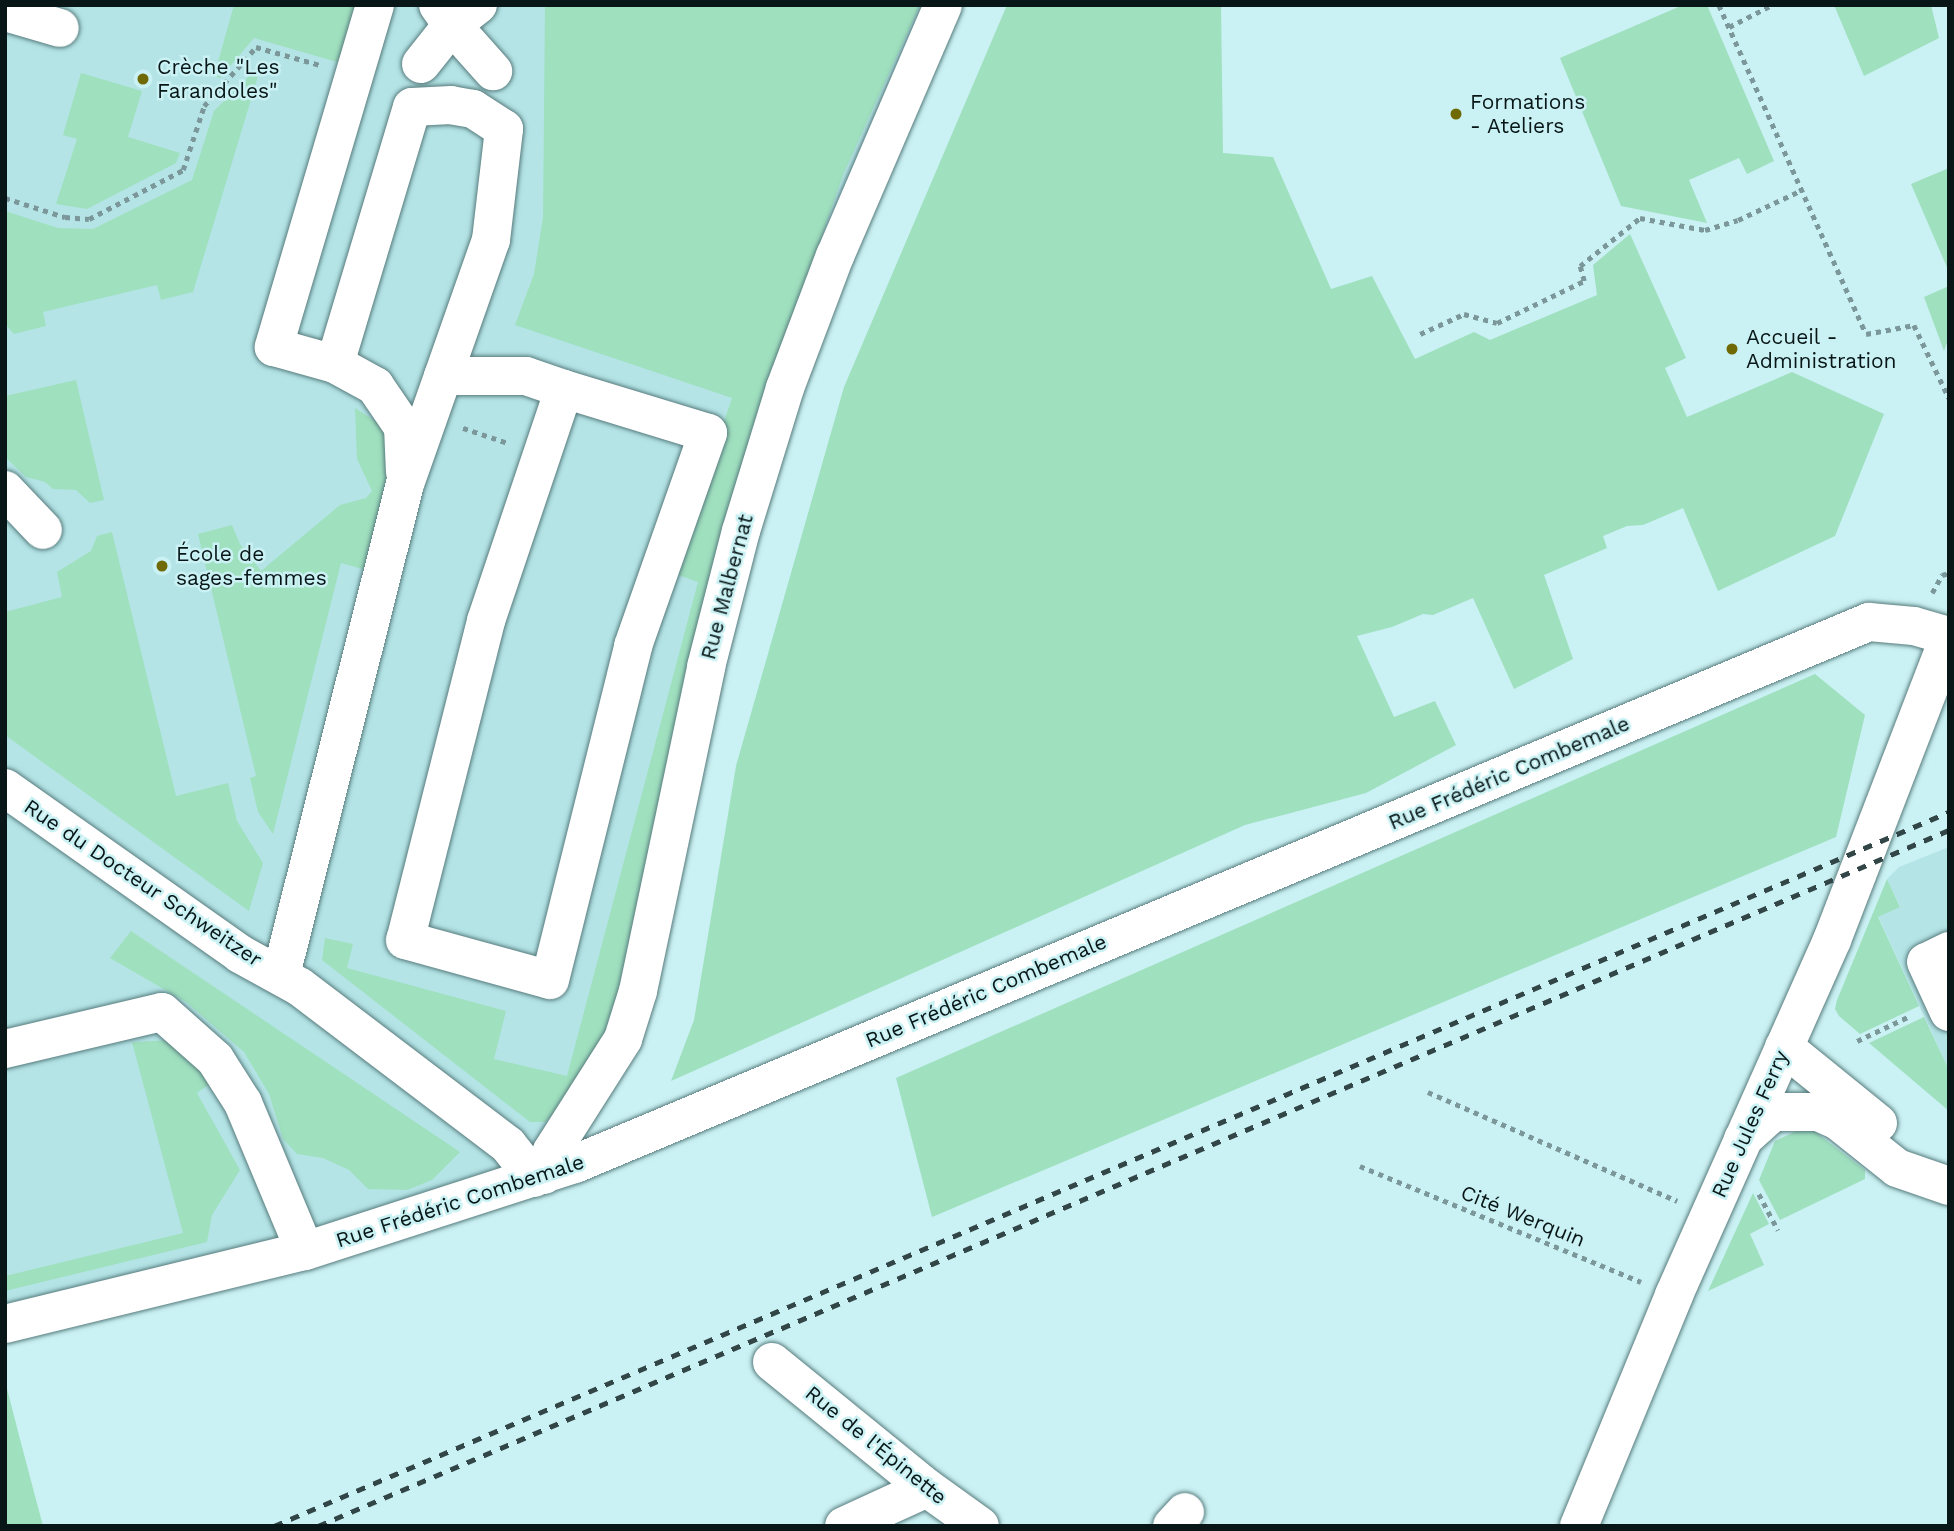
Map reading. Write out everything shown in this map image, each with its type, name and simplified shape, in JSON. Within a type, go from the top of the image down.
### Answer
[{"type":"street","points":[[375,5],[274,347],[335,364],[376,386],[403,427],[405,484]]},
{"type":"street","name":"Rue Malbernat","points":[[539,1177],[623,1039],[638,991],[706,667],[741,531],[781,401],[849,221],[943,5]]},
{"type":"street","points":[[5,12],[60,28]]},
{"type":"street","points":[[421,64],[456,12],[494,71]]},
{"type":"street","points":[[281,975],[405,484],[491,240],[504,129],[473,109],[451,105],[412,107],[335,364]]},
{"type":"street","points":[[443,376],[526,376],[708,433],[633,646],[550,981],[405,940],[486,621],[564,389]]},
{"type":"street","points":[[5,490],[43,530]]},
{"type":"street","name":"Rue Frédéric Combemale","points":[[5,1324],[305,1251],[539,1177],[690,1118],[755,1087],[1869,622],[1914,626],[1949,637]]},
{"type":"street","name":"Rue Jules Ferry","points":[[1579,1526],[1674,1295],[1832,940],[1949,637]]},
{"type":"street","name":"Rue du Docteur Schweitzer","points":[[5,788],[240,954],[281,975],[508,1145],[539,1177]]},
{"type":"street","points":[[1946,1007],[1926,962],[1949,951]]},
{"type":"street","points":[[5,1049],[162,1012],[215,1059],[243,1102],[305,1251]]},
{"type":"street","points":[[1784,1047],[1949,1177]]},
{"type":"street","points":[[1743,1139],[1773,1112],[1818,1112],[1839,1121],[1897,1168],[1949,1186]]},
{"type":"street","name":"Rue de l'Épinette","points":[[772,1362],[927,1488],[981,1526]]},
{"type":"street","points":[[844,1526],[927,1488]]},
{"type":"path","points":[[1719,5],[1866,334],[1914,325],[1949,398]]},
{"type":"path","points":[[1729,27],[1772,5]]},
{"type":"path","points":[[5,198],[65,217],[89,219],[183,170],[204,106],[256,47],[354,75]]},
{"type":"path","points":[[1420,334],[1464,314],[1497,323],[1584,281],[1580,266],[1640,218],[1705,230],[1738,220],[1802,190]]},
{"type":"path","points":[[429,416],[542,455]]},
{"type":"path","points":[[1857,1041],[1946,1007]]},
{"type":"path","points":[[1427,1092],[1709,1216]]},
{"type":"path","name":"Cité Werquin","points":[[1360,1166],[1674,1295]]},
{"type":"path","points":[[1758,1193],[1778,1230]]},
{"type":"shaded area","points":[[5,5],[943,5],[785,388],[638,991],[538,1172],[5,1324]]},
{"type":"shaded area","points":[[1949,847],[1949,1070],[1878,916],[1900,906],[1887,879],[1899,867]]},
{"type":"green space","points":[[234,5],[360,5],[344,64],[254,38],[220,78],[214,76]]},
{"type":"green space","points":[[545,5],[920,5],[843,175],[763,406],[633,962],[597,1053],[554,1113],[545,1122],[530,1122],[322,960],[325,938],[353,944],[347,968],[506,1011],[494,1059],[567,1076],[698,582],[673,573],[732,398],[515,325],[534,274],[543,217]]},
{"type":"green space","points":[[1007,5],[1221,5],[1223,153],[1273,157],[1331,289],[1372,276],[1415,359],[1474,332],[1490,340],[1597,295],[1593,265],[1630,234],[1686,358],[1665,368],[1687,417],[1792,372],[1884,414],[1835,536],[1718,591],[1683,508],[1643,525],[1627,526],[1603,536],[1607,548],[1544,575],[1573,659],[1514,689],[1473,598],[1433,615],[1423,614],[1392,627],[1357,636],[1394,717],[1435,701],[1456,745],[1366,793],[1245,825],[671,1081],[694,1020],[736,766],[844,387]]},
{"type":"green space","points":[[1683,5],[1707,5],[1774,161],[1747,174],[1739,158],[1689,180],[1707,223],[1621,206],[1560,58]]},
{"type":"green space","points":[[1834,5],[1931,5],[1939,38],[1864,76]]},
{"type":"green space","points":[[262,63],[193,292],[161,300],[157,285],[43,312],[46,326],[14,334],[5,324],[5,211],[58,228],[93,229],[192,180],[214,111]]},
{"type":"green space","points":[[81,73],[142,91],[128,137],[180,153],[176,163],[87,209],[56,204],[77,139],[63,135]]},
{"type":"green space","points":[[1949,168],[1949,272],[1911,184]]},
{"type":"green space","points":[[1949,286],[1949,337],[1944,351],[1924,297]]},
{"type":"green space","points":[[76,380],[104,500],[90,503],[76,490],[53,489],[45,482],[26,477],[5,457],[5,396]]},
{"type":"green space","points":[[355,408],[380,424],[390,439],[394,458],[366,570],[341,563],[273,834],[258,812],[250,778],[256,776],[198,534],[232,525],[240,544],[261,571],[340,505],[366,498],[372,491],[357,459]]},
{"type":"green space","points":[[112,532],[176,796],[228,783],[237,821],[263,863],[249,911],[5,735],[5,612],[62,597],[57,572],[91,551],[97,536]]},
{"type":"green space","points":[[1815,674],[1865,715],[1836,837],[932,1217],[896,1078]]},
{"type":"green space","points":[[1887,879],[1900,907],[1878,917],[1919,1006],[1860,1034],[1839,1016],[1835,1009]]},
{"type":"green space","points":[[131,931],[460,1152],[432,1180],[407,1190],[368,1189],[349,1170],[323,1158],[297,1154],[283,1139],[269,1094],[244,1052],[186,1002],[110,958]]},
{"type":"green space","points":[[1924,1017],[1949,1070],[1949,1111],[1869,1043]]},
{"type":"green space","points":[[175,1040],[214,1081],[197,1093],[240,1170],[212,1215],[207,1242],[5,1291],[5,1276],[183,1233],[132,1042]]},
{"type":"green space","points":[[1801,1129],[1814,1131],[1865,1170],[1865,1179],[1780,1220],[1759,1180],[1775,1141]]},
{"type":"green space","points":[[1753,1193],[1769,1224],[1750,1234],[1764,1265],[1708,1291]]},
{"type":"green space","points":[[5,1381],[21,1443],[43,1526],[5,1526]]},
{"type":"railway","points":[[274,1526],[1949,812]]},
{"type":"railway","points":[[318,1526],[1949,830]]},
{"type":"place","name":"Crèche \"Les Farandoles\"","points":[[143,79]]},
{"type":"place","name":"Formations - Ateliers","points":[[1456,114]]},
{"type":"place","name":"Accueil - Administration","points":[[1732,349]]},
{"type":"place","name":"École de sages-femmes","points":[[162,566]]}]
